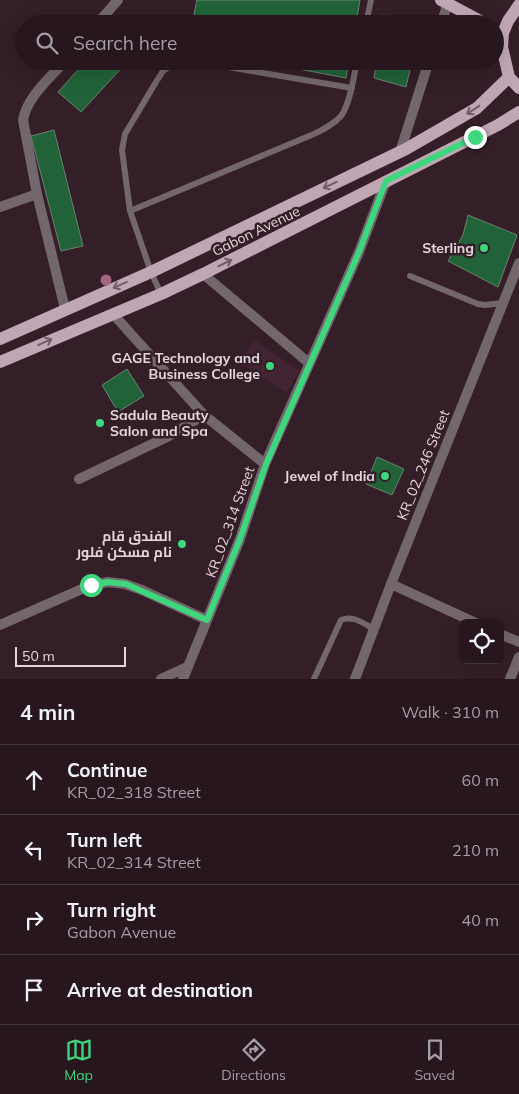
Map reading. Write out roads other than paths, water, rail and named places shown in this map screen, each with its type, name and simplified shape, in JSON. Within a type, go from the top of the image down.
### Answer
[{"type":"main road","points":[[504,25],[519,4],[508,0]]},
{"type":"main road","points":[[446,1],[470,15]]},
{"type":"main road","points":[[504,56],[509,77],[519,88]]},
{"type":"main road","name":"Gabon Avenue","points":[[0,339],[151,272],[400,152],[477,108],[509,77]]},
{"type":"main road","name":"Gabon Avenue","points":[[0,362],[161,294],[203,274],[498,125],[519,112]]},
{"type":"street","points":[[105,15],[118,0]]},
{"type":"street","points":[[443,15],[446,1]]},
{"type":"street","points":[[58,70],[25,109],[22,120],[37,194],[65,309]]},
{"type":"street","points":[[400,152],[426,70]]},
{"type":"street","name":"KR_02_314 Street","points":[[183,679],[240,539],[266,464],[359,252],[386,181]]},
{"type":"street","points":[[0,207],[37,194]]},
{"type":"street","name":"KR_02_246 Street","points":[[355,679],[519,263]]},
{"type":"street","points":[[203,274],[309,363]]},
{"type":"street","points":[[113,314],[204,415],[266,464]]},
{"type":"street","points":[[79,479],[169,436],[204,415]]},
{"type":"street","points":[[0,625],[91,585],[108,582],[126,584],[142,590],[207,620]]},
{"type":"street","points":[[391,584],[467,619]]},
{"type":"street","points":[[504,636],[519,642]]},
{"type":"street","points":[[510,679],[519,658]]},
{"type":"street","points":[[161,679],[187,667]]},
{"type":"lane","points":[[368,15],[371,0]]},
{"type":"lane","points":[[161,294],[151,272],[130,211],[122,150],[125,134],[165,70]]},
{"type":"lane","points":[[245,70],[352,88]]},
{"type":"lane","points":[[130,211],[332,125],[342,114],[352,88],[356,70]]},
{"type":"lane","points":[[410,276],[478,304],[503,303]]},
{"type":"lane","points":[[314,679],[341,620],[352,618],[374,629]]},
{"type":"place","name":"Sterling","points":[[484,248]]},
{"type":"place","name":"GAGE Technology and Business College","points":[[270,366]]},
{"type":"place","name":"Sadula Beauty Salon and Spa","points":[[100,423]]},
{"type":"place","name":"Jewel of India","points":[[385,476]]},
{"type":"place","name":"الفندق قام نام مسكن فلور","points":[[182,544]]}]
